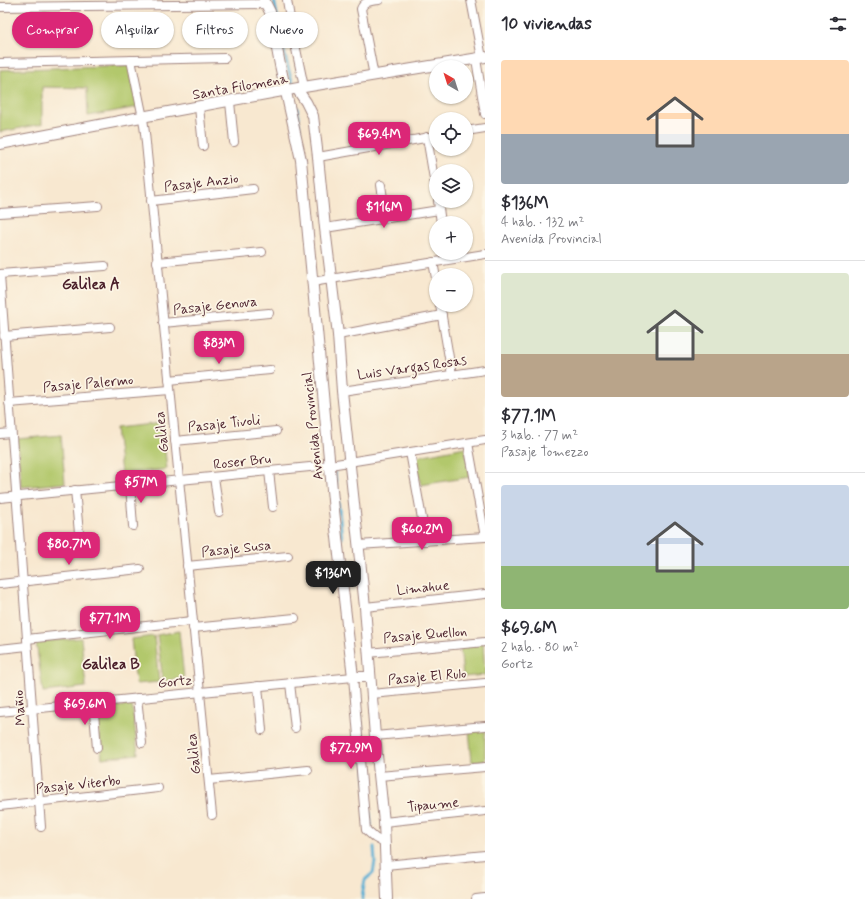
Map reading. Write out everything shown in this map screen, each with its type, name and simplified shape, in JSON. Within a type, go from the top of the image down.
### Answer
[{"type":"street","points":[[287,0],[300,88],[313,116],[338,335],[342,390],[365,607],[375,736],[384,822],[387,899]]},
{"type":"street","points":[[374,76],[361,9],[366,2],[379,0]]},
{"type":"street","points":[[471,0],[481,58],[485,114]]},
{"type":"street","points":[[0,7],[265,2]]},
{"type":"street","name":"Avenida Provincial","points":[[265,2],[270,12],[301,160],[330,465],[353,677],[366,830],[375,838],[384,843]]},
{"type":"street","points":[[0,63],[226,58]]},
{"type":"street","name":"Santa Filomena","points":[[0,144],[300,88],[481,58]]},
{"type":"street","name":"Galilea","points":[[131,60],[143,118],[152,201],[212,815]]},
{"type":"street","points":[[230,102],[234,142]]},
{"type":"street","points":[[199,107],[203,146]]},
{"type":"street","points":[[473,130],[485,128]]},
{"type":"street","points":[[318,157],[427,137],[432,164]]},
{"type":"street","points":[[381,184],[386,218]]},
{"type":"street","name":"Pasaje Anzio","points":[[152,201],[253,189]]},
{"type":"street","points":[[0,213],[98,206]]},
{"type":"street","points":[[325,228],[439,210],[440,216]]},
{"type":"street","points":[[157,262],[262,252]]},
{"type":"street","points":[[473,255],[485,254]]},
{"type":"street","points":[[312,282],[434,262],[438,260]]},
{"type":"street","points":[[434,262],[435,268]]},
{"type":"street","points":[[0,274],[105,266]]},
{"type":"street","name":"Mañio","points":[[0,274],[1,311],[4,336],[4,374],[9,403],[41,828]]},
{"type":"street","name":"Pasaje Genova","points":[[163,323],[269,312]]},
{"type":"street","points":[[441,312],[452,375]]},
{"type":"street","points":[[338,335],[442,315]]},
{"type":"street","points":[[4,336],[110,328]]},
{"type":"street","points":[[169,380],[270,370]]},
{"type":"street","name":"Luis Vargas Rosas","points":[[342,390],[485,370]]},
{"type":"street","name":"Pasaje Palermo","points":[[9,403],[170,390]]},
{"type":"street","name":"Pasaje Tivoli","points":[[175,441],[276,431]]},
{"type":"street","points":[[0,434],[11,433]]},
{"type":"street","name":"Roser Bru","points":[[0,498],[330,465],[485,440]]},
{"type":"street","points":[[358,545],[485,537],[468,443]]},
{"type":"street","points":[[410,452],[426,540]]},
{"type":"street","points":[[269,471],[273,507]]},
{"type":"street","points":[[214,477],[219,512]]},
{"type":"street","points":[[130,485],[133,526]]},
{"type":"street","points":[[75,490],[79,533]]},
{"type":"street","name":"Pasaje Susa","points":[[187,566],[288,556]]},
{"type":"street","points":[[0,584],[140,569]]},
{"type":"street","name":"Limahue","points":[[365,607],[485,594]]},
{"type":"street","points":[[0,649],[27,642],[193,625],[295,618]]},
{"type":"street","name":"Pasaje Quellon","points":[[368,653],[485,642]]},
{"type":"street","points":[[353,677],[370,677]]},
{"type":"street","name":"Gortz","points":[[0,712],[353,677]]},
{"type":"street","points":[[290,683],[294,728]]},
{"type":"street","name":"Pasaje El Rulo","points":[[372,694],[485,683]]},
{"type":"street","points":[[258,686],[262,730]]},
{"type":"street","points":[[137,698],[142,743]]},
{"type":"street","points":[[93,702],[97,748]]},
{"type":"street","points":[[375,736],[485,726]]},
{"type":"street","points":[[379,776],[485,767]]},
{"type":"street","points":[[209,780],[308,770]]},
{"type":"street","name":"Pasaje Viterbo","points":[[0,806],[158,788]]},
{"type":"street","name":"Tipaume","points":[[384,822],[485,811]]},
{"type":"street","points":[[386,865],[485,855]]},
{"type":"street","points":[[476,899],[485,898]]},
{"type":"green space","points":[[129,65],[138,107],[88,116],[87,88],[42,87],[42,124],[0,132],[0,70]]},
{"type":"green space","points":[[162,423],[167,469],[121,474],[116,428]]},
{"type":"green space","points":[[61,435],[65,483],[21,487],[17,439]]},
{"type":"green space","points":[[465,447],[470,477],[421,485],[414,457]]},
{"type":"green space","points":[[179,631],[184,678],[163,681],[157,635]]},
{"type":"green space","points":[[154,636],[159,682],[136,684],[131,639]]},
{"type":"green space","points":[[81,638],[86,687],[43,692],[36,642]]},
{"type":"green space","points":[[483,642],[485,675],[463,677],[460,645]]},
{"type":"green space","points":[[132,705],[138,754],[102,758],[97,709]]},
{"type":"green space","points":[[485,729],[485,761],[472,762],[469,730]]},
{"type":"waterway","points":[[274,0],[286,60],[293,85]]},
{"type":"waterway","points":[[297,108],[300,135]]},
{"type":"waterway","points":[[335,473],[342,538]]},
{"type":"waterway","points":[[360,714],[371,825]]},
{"type":"waterway","points":[[363,899],[362,896],[365,880],[373,873],[375,862],[374,847]]},
{"type":"district","name":"Galilea A","points":[[91,284]]},
{"type":"district","name":"Galilea B","points":[[111,664]]}]
